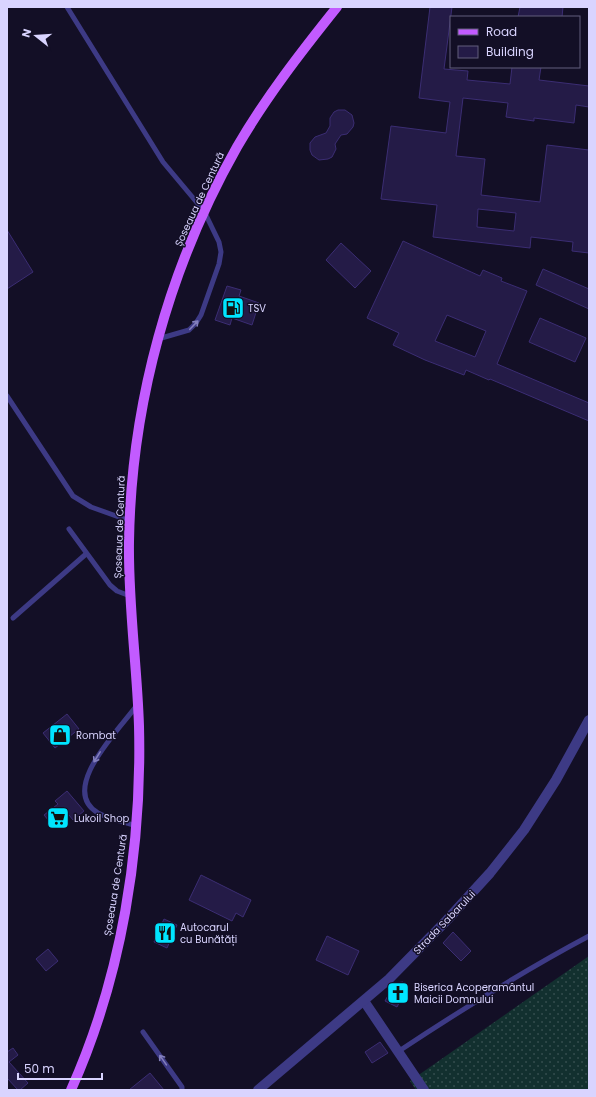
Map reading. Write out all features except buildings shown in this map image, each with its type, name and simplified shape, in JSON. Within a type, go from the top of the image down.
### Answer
[{"type":"main road","name":"Șoseaua de Centură","points":[[71,1090],[101,1009],[116,954],[130,881],[136,826],[139,761],[138,704],[130,596],[130,521],[132,482],[137,438],[147,382],[158,339],[185,256],[204,211],[224,172],[258,113],[307,44],[337,7]]},
{"type":"street","name":"Strada Sabarului","points":[[258,1090],[390,979],[490,873],[524,830],[556,780],[587,727]]},
{"type":"street","points":[[364,1001],[424,1090]]},
{"type":"lane","points":[[67,7],[163,162],[204,211],[219,242],[221,252],[219,264],[201,315],[196,323],[189,330],[158,339]]},
{"type":"lane","points":[[7,396],[73,496],[91,508],[130,521]]},
{"type":"lane","points":[[69,529],[110,586],[117,591],[130,596]]},
{"type":"lane","points":[[13,618],[86,554]]},
{"type":"lane","points":[[136,826],[98,813],[89,805],[84,796],[84,787],[88,773],[100,753],[138,704]]},
{"type":"lane","points":[[399,1051],[456,1013],[530,968],[589,936]]},
{"type":"lane","points":[[143,1032],[182,1087],[182,1090]]},
{"type":"green space","points":[[589,956],[589,1090],[416,1090],[410,1081]]},
{"type":"place","name":"TSV","points":[[233,308]]},
{"type":"place","name":"Rombat","points":[[60,735]]},
{"type":"place","name":"Lukoil Shop","points":[[58,818]]},
{"type":"place","name":"Autocarul cu Bunătăți","points":[[165,933]]},
{"type":"place","name":"Biserica Acoperamântul Maicii Domnului","points":[[398,993]]}]
